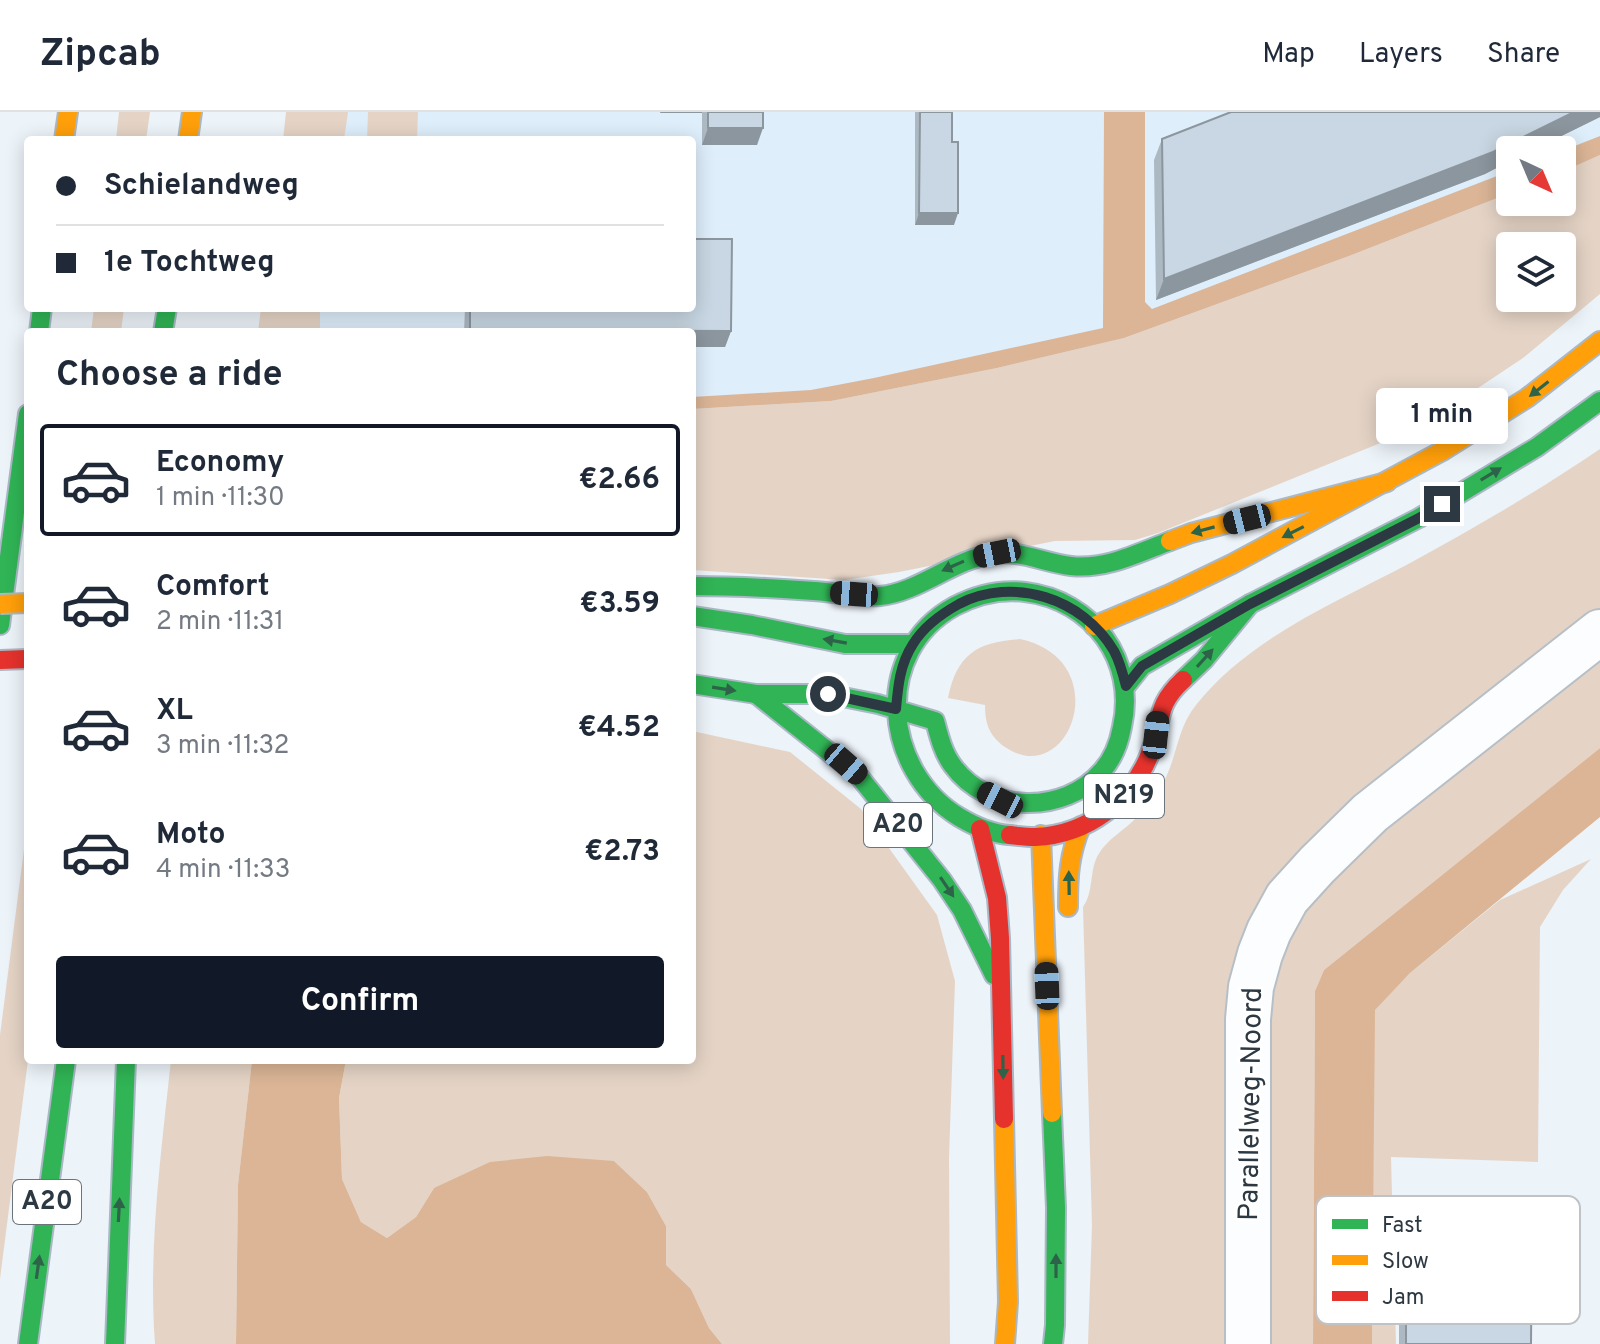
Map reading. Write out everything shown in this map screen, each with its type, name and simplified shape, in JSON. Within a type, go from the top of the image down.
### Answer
[{"type":"main road","points":[[65,136],[68,112]]},
{"type":"main road","points":[[189,136],[192,112]]},
{"type":"main road","points":[[1094,626],[1232,564],[1444,450],[1527,398],[1600,341]]},
{"type":"main road","name":"N219","points":[[1126,686],[1142,666],[1250,604],[1419,518],[1537,447],[1600,401]]},
{"type":"main road","points":[[0,625],[24,444]]},
{"type":"main road","points":[[696,586],[750,586],[880,596],[905,589],[973,557],[997,553],[1018,553],[1069,566],[1109,564],[1191,533],[1387,482]]},
{"type":"main road","name":"N219","points":[[696,685],[756,694],[828,694],[896,709],[935,721],[942,747],[949,759],[976,788],[1000,800],[1027,805],[1053,802],[1081,790],[1103,771],[1117,745],[1124,716],[1126,686],[1122,669],[1106,639],[1076,611],[1056,600],[1034,593],[988,593],[945,611],[927,626],[903,664],[896,709],[901,739],[912,768],[930,794],[953,814],[980,829],[1010,837],[1062,833],[1103,815],[1137,781],[1149,759],[1159,711],[1171,692],[1202,663],[1250,604]]},
{"type":"main road","points":[[0,604],[24,603]]},
{"type":"main road","points":[[696,617],[845,644],[913,644]]},
{"type":"main road","points":[[0,660],[24,659]]},
{"type":"main road","name":"N219","points":[[756,694],[808,715]]},
{"type":"main road","name":"A20","points":[[756,694],[858,775],[942,880],[962,910],[1002,989]]},
{"type":"main road","points":[[880,732],[901,739]]},
{"type":"main road","name":"N219","points":[[1041,835],[1053,802]]},
{"type":"main road","points":[[1047,986],[1070,902],[1068,872],[1072,848],[1081,826]]},
{"type":"main road","name":"A20","points":[[980,829],[997,898],[1002,989],[1008,1302],[1005,1344]]},
{"type":"main road","points":[[1041,835],[1056,1208],[1053,1344]]},
{"type":"main road","name":"A20","points":[[28,1344],[65,1064]]},
{"type":"main road","name":"A20","points":[[115,1344],[126,1064]]},
{"type":"street","name":"Parallelweg-Noord","points":[[1248,1344],[1248,1019],[1251,987],[1269,931],[1287,898],[1370,813],[1600,632]]},
{"type":"shaded area","points":[[119,112],[150,112],[147,136],[116,136]]},
{"type":"shaded area","points":[[286,112],[348,112],[345,136],[283,136]]},
{"type":"shaded area","points":[[313,112],[1600,112],[1600,202],[1576,214],[1576,136],[1496,136],[1496,216],[1571,216],[1539,232],[1496,232],[1496,250],[696,472],[696,328],[264,328],[268,312],[696,312],[696,136],[308,136]]},
{"type":"shaded area","points":[[368,112],[418,112],[417,136],[367,136]]},
{"type":"shaded area","points":[[1104,112],[1145,112],[1145,302],[1152,309],[1496,176],[1496,198],[1124,338],[997,368],[831,401],[696,409],[696,397],[811,390],[1103,328]]},
{"type":"shaded area","points":[[1600,136],[1600,155],[1576,166],[1576,145]]},
{"type":"shaded area","points":[[1600,155],[1600,294],[1523,358],[1454,404],[1378,444],[1135,540],[1055,541],[844,580],[696,570],[696,409],[831,401],[997,368],[1124,338],[1496,198],[1496,216],[1576,216],[1576,166]]},
{"type":"shaded area","points":[[94,312],[124,312],[122,328],[92,328]]},
{"type":"shaded area","points":[[260,312],[320,312],[320,328],[258,328]]},
{"type":"shaded area","points":[[1600,449],[1600,613],[1278,889],[1234,1344],[1088,1344],[1092,1225],[1083,907],[1089,895],[1098,855],[1155,796],[1168,773],[1190,714],[1218,681],[1242,660],[1296,623],[1460,535]]},
{"type":"shaded area","points":[[1020,639],[1050,651],[1068,671],[1075,694],[1073,717],[1064,738],[1048,752],[1028,756],[1005,747],[995,738],[987,723],[985,705],[948,698],[957,671],[971,653],[992,643]]},
{"type":"shaded area","points":[[1600,652],[1600,748],[1324,970],[1315,991],[1313,1344],[1264,1344],[1266,1020],[1279,960],[1303,910],[1329,875]]},
{"type":"shaded area","points":[[696,732],[790,752],[861,809],[937,915],[955,981],[949,1158],[950,1344],[722,1344],[709,1328],[691,1289],[666,1265],[666,1226],[647,1192],[614,1161],[434,1188],[416,1217],[387,1238],[361,1222],[342,1179],[339,1098],[345,1064],[696,1064]]},
{"type":"shaded area","points":[[1600,748],[1600,817],[1410,973],[1375,1010],[1373,1196],[1316,1196],[1316,1324],[1372,1324],[1372,1344],[1313,1344],[1315,991],[1324,970]]},
{"type":"shaded area","points":[[24,849],[24,1064],[27,1064],[0,1279],[0,1035]]},
{"type":"shaded area","points":[[1591,859],[1563,890],[1540,927],[1538,1162],[1391,1157],[1392,1196],[1373,1196],[1374,1010],[1410,973],[1500,900]]},
{"type":"shaded area","points":[[171,1064],[252,1064],[238,1186],[236,1344],[155,1344],[154,1237]]},
{"type":"shaded area","points":[[252,1064],[345,1064],[339,1098],[342,1179],[361,1222],[387,1238],[416,1217],[434,1188],[490,1162],[547,1156],[614,1161],[647,1192],[666,1226],[666,1265],[691,1289],[709,1328],[722,1344],[236,1344],[238,1185]]},
{"type":"shaded area","points":[[1372,1324],[1395,1324],[1396,1344],[1372,1344]]},
{"type":"building","points":[[708,112],[763,112],[763,128],[708,128]]},
{"type":"building","points":[[920,112],[952,112],[952,142],[958,142],[958,213],[919,213]]},
{"type":"building","points":[[1231,112],[1574,112],[1525,136],[1496,136],[1496,151],[1493,152],[1164,279],[1162,139]]},
{"type":"building","points":[[696,239],[732,239],[731,331],[696,331],[696,328],[470,328],[470,312],[696,312]]},
{"type":"building","points":[[1406,1324],[1531,1324],[1531,1344],[1406,1344]]},
{"type":"traffic: fast","points":[[40,328],[42,312]]},
{"type":"traffic: fast","points":[[164,328],[166,312]]},
{"type":"traffic: fast","points":[[1126,686],[1142,666],[1250,604],[1419,518],[1537,447],[1600,401]]},
{"type":"traffic: fast","points":[[0,625],[24,444]]},
{"type":"traffic: fast","points":[[696,586],[880,596],[909,588],[965,562],[994,554],[1023,555],[1084,567],[1122,560],[1170,541]]},
{"type":"traffic: fast","points":[[1007,591],[1049,597],[1071,607],[1090,621],[1116,657],[1123,679],[1125,703],[1119,739],[1102,771],[1068,796],[1026,803],[986,793],[968,782],[947,756],[935,721],[897,710],[899,681],[910,652],[928,626],[963,602],[1007,591]]},
{"type":"traffic: fast","points":[[1183,680],[1204,660],[1250,604]]},
{"type":"traffic: fast","points":[[696,617],[845,644],[913,644]]},
{"type":"traffic: fast","points":[[696,685],[756,694],[828,694],[897,710]]},
{"type":"traffic: fast","points":[[756,694],[858,775],[942,880],[962,910],[994,975]]},
{"type":"traffic: fast","points":[[897,710],[902,742],[914,771],[934,797],[959,817],[983,829],[1010,835]]},
{"type":"traffic: fast","points":[[28,1344],[65,1064]]},
{"type":"traffic: fast","points":[[115,1344],[126,1064]]},
{"type":"traffic: fast","points":[[1052,1113],[1056,1208],[1053,1344]]},
{"type":"traffic: slow","points":[[65,136],[68,112]]},
{"type":"traffic: slow","points":[[189,136],[192,112]]},
{"type":"traffic: slow","points":[[1094,626],[1232,564],[1444,450],[1527,398],[1600,341]]},
{"type":"traffic: slow","points":[[1170,541],[1387,482]]},
{"type":"traffic: slow","points":[[0,604],[24,603]]},
{"type":"traffic: slow","points":[[1068,907],[1070,866],[1081,826]]},
{"type":"traffic: slow","points":[[1041,835],[1052,1113]]},
{"type":"traffic: slow","points":[[1004,1119],[1008,1302],[1005,1344]]},
{"type":"traffic: jam","points":[[0,660],[24,659]]},
{"type":"traffic: jam","points":[[1010,835],[1054,835],[1073,830],[1106,812],[1133,785],[1143,769],[1164,705],[1183,680]]},
{"type":"traffic: jam","points":[[980,829],[997,898],[1004,1119]]},
{"type":"route","points":[[828,694],[896,709],[903,664],[927,626],[945,611],[966,601],[988,593],[1011,591],[1034,593],[1076,611],[1106,639],[1122,669],[1126,686],[1142,666],[1250,604],[1442,504]]}]
